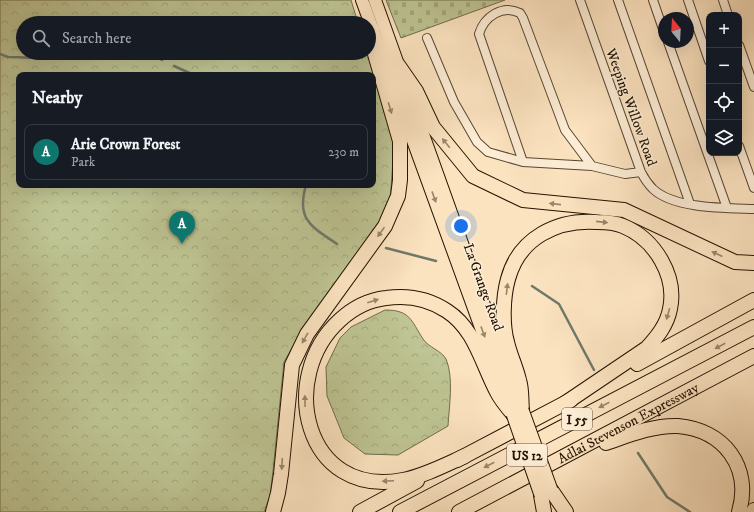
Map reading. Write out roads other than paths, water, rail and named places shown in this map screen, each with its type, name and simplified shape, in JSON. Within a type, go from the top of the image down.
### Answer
[{"type":"highway","points":[[273,512],[280,480],[292,365],[307,334],[385,226],[398,196],[400,180],[400,141],[376,60]]},
{"type":"highway","points":[[398,65],[416,91],[433,127],[473,176],[523,200],[624,210],[734,262],[754,263]]},
{"type":"highway","points":[[517,412],[508,387],[507,341],[504,310],[508,279],[516,260],[536,236],[546,230],[564,224],[584,221],[623,226],[650,244],[662,261],[669,279],[672,293],[670,310],[666,321],[656,338],[647,348],[564,404]]},
{"type":"highway","points":[[465,456],[417,476],[392,481],[361,479],[339,469],[317,445],[310,428],[305,408],[305,389],[308,373],[319,345],[336,324],[349,312],[365,303],[390,297],[416,298],[435,304],[448,311],[466,328],[508,387],[517,412]]},
{"type":"highway","points":[[360,512],[564,404],[754,300]]},
{"type":"highway","name":"Adlai Stevenson Expressway","points":[[400,512],[754,327]]},
{"type":"highway","name":"Adlai Stevenson Expressway","points":[[459,512],[568,456],[754,356]]},
{"type":"highway","name":"US 12","points":[[517,412],[546,493]]},
{"type":"highway","points":[[568,456],[637,433],[659,428],[677,426],[702,431],[720,442],[732,455],[739,469],[742,491],[739,512]]},
{"type":"highway","points":[[480,512],[502,495],[512,484]]},
{"type":"highway","points":[[544,512],[546,493]]},
{"type":"highway","points":[[546,493],[566,512]]},
{"type":"main road","name":"La Grange Road","points":[[362,0],[368,16]]},
{"type":"main road","name":"La Grange Road","points":[[375,0],[508,387]]},
{"type":"main road","name":"La Grange Road","points":[[376,39],[508,387]]},
{"type":"street","name":"Weeping Willow Road","points":[[580,0],[641,172],[653,189],[660,195],[669,199],[690,204],[754,209]]},
{"type":"street","points":[[618,0],[690,204]]},
{"type":"street","points":[[653,0],[658,15]]},
{"type":"street","points":[[688,0],[706,52]]},
{"type":"street","points":[[723,0],[727,12]]},
{"type":"street","points":[[523,162],[478,34],[482,25],[491,14],[511,10],[520,13],[523,18],[565,130],[592,166]]},
{"type":"street","points":[[427,38],[454,102],[477,142],[488,152],[523,162],[592,166],[625,174],[641,172]]},
{"type":"street","points":[[670,48],[727,208]]},
{"type":"street","points":[[740,48],[754,87]]},
{"type":"street","points":[[742,154],[754,188]]},
{"type":"waterway","points":[[0,54],[8,57],[16,57]]},
{"type":"waterway","points":[[174,66],[187,72]]},
{"type":"waterway","points":[[305,188],[303,206],[308,221],[313,227],[337,244]]},
{"type":"waterway","points":[[386,248],[436,261]]},
{"type":"waterway","points":[[532,286],[559,304],[594,370]]},
{"type":"waterway","points":[[638,453],[667,497],[690,512]]},
{"type":"place","name":"Arie Crown Forest","points":[[182,244]]}]
